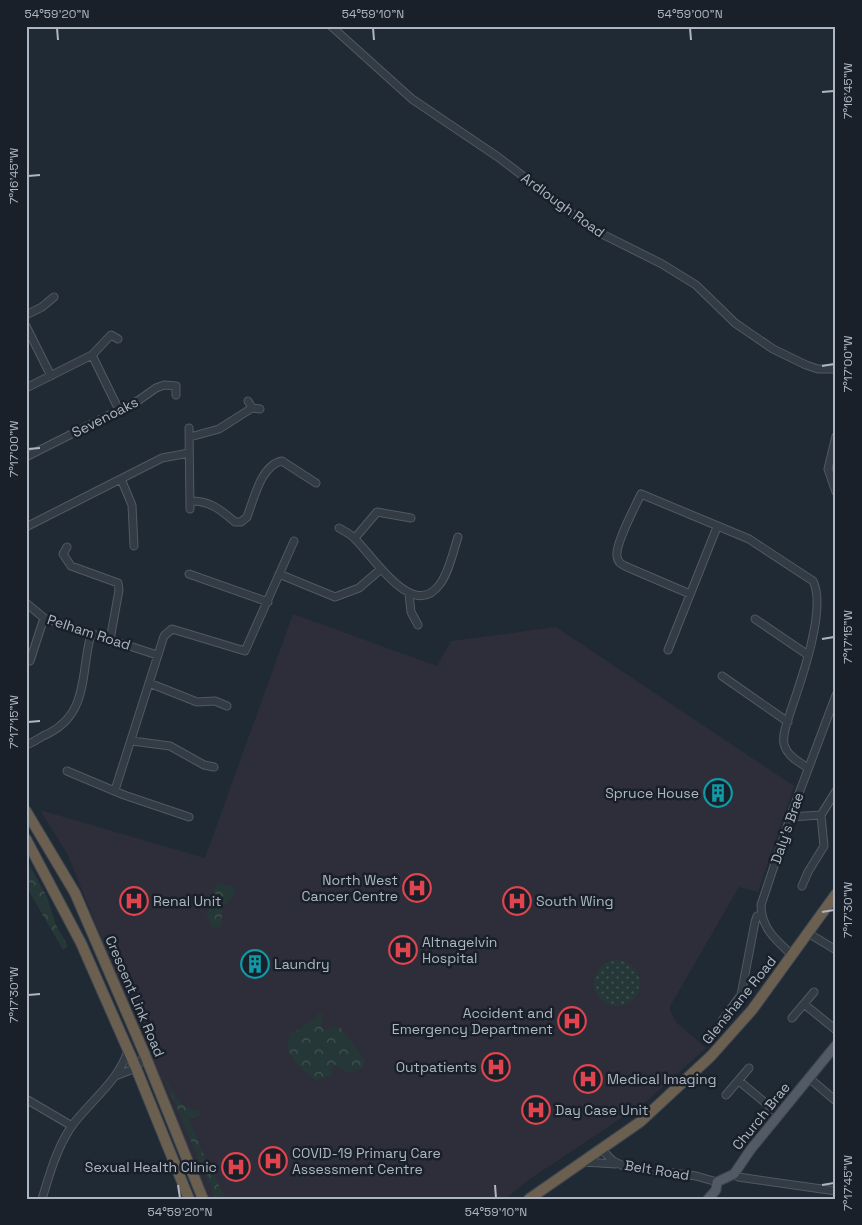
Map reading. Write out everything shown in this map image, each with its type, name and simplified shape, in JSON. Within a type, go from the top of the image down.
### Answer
[{"type":"highway","name":"Crescent Link Road","points":[[26,811],[75,893],[145,1055],[203,1199]]},
{"type":"highway","name":"Crescent Link Road","points":[[26,839],[81,943],[136,1068],[189,1199]]},
{"type":"highway","name":"Glenshane Road","points":[[529,1199],[640,1122],[711,1056],[746,1018],[836,894]]},
{"type":"main road","name":"Church Brae","points":[[734,1174],[751,1149],[836,1045]]},
{"type":"main road","points":[[708,1199],[716,1190],[716,1182],[734,1174]]},
{"type":"street","name":"Ardlough Road","points":[[331,26],[412,99],[498,157],[594,230],[662,264],[696,285],[735,323],[773,349],[818,369],[836,369]]},
{"type":"street","points":[[26,315],[42,307],[54,297]]},
{"type":"street","points":[[26,326],[51,376]]},
{"type":"street","points":[[26,388],[92,355],[111,335],[118,339]]},
{"type":"street","points":[[92,355],[119,410]]},
{"type":"street","name":"Sevenoaks","points":[[26,457],[164,385],[176,386],[176,395]]},
{"type":"street","points":[[190,437],[219,429],[250,404],[260,409]]},
{"type":"street","points":[[190,428],[190,505],[200,500],[218,508],[235,522],[241,522],[247,517],[268,468],[282,461],[316,483]]},
{"type":"street","points":[[836,436],[828,468],[836,492]]},
{"type":"street","points":[[26,527],[167,456],[189,453]]},
{"type":"street","points":[[121,479],[132,505],[131,541]]},
{"type":"street","points":[[690,594],[620,564],[617,553],[619,545],[641,494],[749,539],[813,581],[817,589],[818,600],[808,655],[788,722],[784,743],[790,756],[808,768]]},
{"type":"street","points":[[355,538],[377,512],[410,518]]},
{"type":"street","points":[[668,650],[717,527]]},
{"type":"street","points":[[339,528],[355,538],[381,568],[409,594],[422,596],[435,591],[442,583],[458,537]]},
{"type":"street","points":[[115,790],[164,636],[172,629],[245,651],[294,541]]},
{"type":"street","points":[[67,547],[63,554],[72,566],[118,583],[119,590],[110,640]]},
{"type":"street","points":[[279,574],[335,597],[358,588],[381,568]]},
{"type":"street","points":[[189,574],[268,602]]},
{"type":"street","points":[[409,594],[410,612],[418,625]]},
{"type":"street","name":"Pelham Road","points":[[26,603],[44,618],[157,655]]},
{"type":"street","points":[[30,661],[44,618]]},
{"type":"street","points":[[754,619],[808,655]]},
{"type":"street","points":[[26,744],[55,731],[66,722],[78,702],[83,690],[85,663],[91,634]]},
{"type":"street","points":[[722,676],[788,722]]},
{"type":"street","points":[[149,683],[197,702],[215,701],[227,706]]},
{"type":"street","name":"Daly's Brae","points":[[722,1022],[741,995],[755,922],[757,916],[761,915],[764,895],[790,817],[836,695]]},
{"type":"street","points":[[132,741],[170,746],[204,765],[214,767]]},
{"type":"street","points":[[67,771],[76,777],[189,817]]},
{"type":"street","points":[[802,886],[824,846],[821,815],[836,791]]},
{"type":"street","points":[[790,817],[821,815]]},
{"type":"street","points":[[761,915],[770,934],[792,955]]},
{"type":"street","points":[[808,933],[836,950]]},
{"type":"street","points":[[792,1018],[814,992]]},
{"type":"street","points":[[804,1004],[836,1030]]},
{"type":"street","points":[[42,1199],[57,1150],[72,1126],[115,1076],[128,1050]]},
{"type":"street","points":[[115,1076],[136,1068],[145,1055]]},
{"type":"street","points":[[726,1095],[749,1068]]},
{"type":"street","points":[[809,1078],[836,1101]]},
{"type":"street","points":[[738,1080],[780,1115]]},
{"type":"street","points":[[26,1099],[72,1126]]},
{"type":"street","name":"Belt Road","points":[[602,1150],[618,1165],[696,1176],[716,1182]]},
{"type":"street","points":[[583,1162],[618,1165]]},
{"type":"street","points":[[734,1174],[744,1178],[836,1191]]},
{"type":"shaded area","name":"Altnagelvin Hospital","points":[[293,614],[437,666],[451,641],[556,627],[794,786],[758,892],[739,887],[669,1008],[677,1023],[706,1048],[647,1101],[527,1181],[505,1199],[205,1199],[68,855],[40,810],[205,858]]},
{"type":"green space","points":[[26,859],[47,897],[56,925],[68,946],[63,950],[26,886]]},
{"type":"green space","points":[[216,884],[232,886],[235,890],[231,899],[222,907],[222,925],[216,929],[212,928],[207,915]]},
{"type":"green space","points":[[617,960],[630,964],[636,970],[640,983],[636,996],[630,1002],[617,1006],[604,1002],[598,996],[594,983],[598,970],[604,964]]},
{"type":"green space","points":[[319,1014],[323,1014],[321,1026],[325,1030],[340,1027],[365,1060],[363,1068],[348,1073],[333,1064],[332,1076],[315,1080],[295,1062],[287,1048],[290,1033],[301,1029]]},
{"type":"green space","points":[[162,1073],[176,1097],[186,1106],[199,1111],[201,1116],[188,1118],[206,1160],[226,1199],[216,1199]]},
{"type":"place","name":"Spruce House","points":[[718,793]]},
{"type":"place","name":"North West Cancer Centre","points":[[417,888]]},
{"type":"place","name":"Renal Unit","points":[[134,901]]},
{"type":"place","name":"South Wing","points":[[517,901]]},
{"type":"place","name":"Altnagelvin Hospital","points":[[403,950]]},
{"type":"place","name":"Laundry","points":[[255,964]]},
{"type":"place","name":"Accident and Emergency Department","points":[[572,1021]]},
{"type":"place","name":"Outpatients","points":[[496,1067]]},
{"type":"place","name":"Medical Imaging","points":[[588,1079]]},
{"type":"place","name":"Day Case Unit","points":[[536,1110]]},
{"type":"place","name":"COVID-19 Primary Care Assessment Centre","points":[[273,1161]]},
{"type":"place","name":"Sexual Health Clinic","points":[[236,1167]]}]
